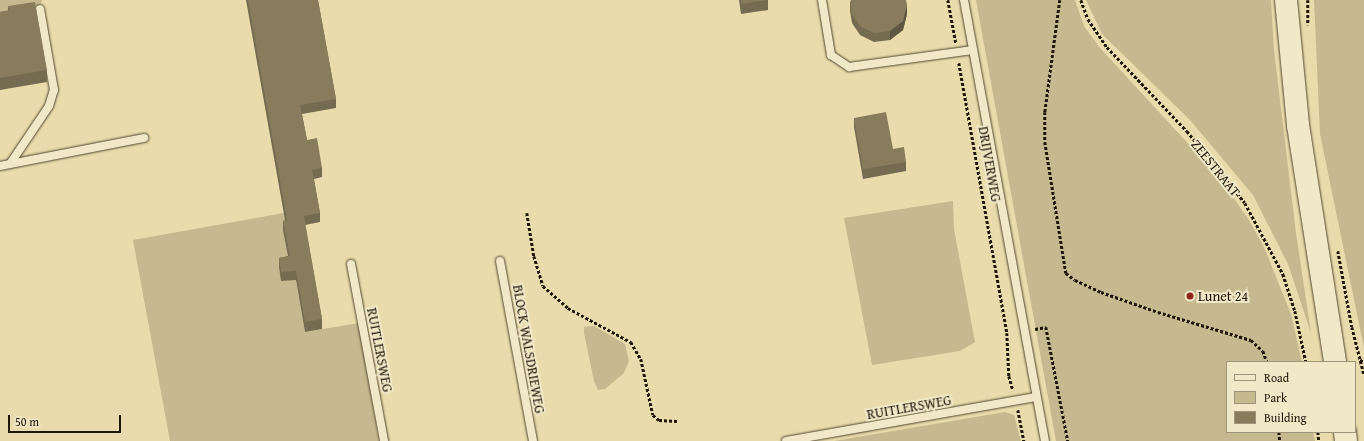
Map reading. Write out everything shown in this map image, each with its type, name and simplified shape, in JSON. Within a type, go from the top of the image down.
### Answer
[{"type":"main road","points":[[1286,0],[1298,125],[1335,361]]},
{"type":"lane","points":[[822,0],[831,55],[849,67],[973,50]]},
{"type":"lane","name":"DRIJVERWEG","points":[[964,0],[1023,330],[1045,441]]},
{"type":"lane","points":[[10,164],[49,106],[54,90],[40,9]]},
{"type":"lane","points":[[0,166],[144,138]]},
{"type":"lane","name":"BLOCK WALSDRIEWEG","points":[[500,261],[533,441]]},
{"type":"lane","name":"RUITLERSWEG","points":[[351,264],[384,441]]},
{"type":"lane","name":"RUITLERSWEG","points":[[786,441],[1036,397]]},
{"type":"path","name":"DRIJVERWEG","points":[[948,0],[1007,333],[1009,376],[1024,441]]},
{"type":"path","points":[[1060,0],[1045,112],[1045,142],[1066,273],[1075,280],[1158,312],[1251,340],[1263,350],[1267,361]]},
{"type":"path","name":"ZEESTRAAT","points":[[1081,0],[1088,19],[1107,47],[1187,131],[1245,203],[1283,274],[1295,311],[1306,361]]},
{"type":"path","points":[[1308,0],[1308,28]]},
{"type":"path","points":[[527,213],[534,256],[543,286],[568,308],[631,342],[641,360],[653,415],[659,420],[677,421]]},
{"type":"path","points":[[1336,242],[1360,361],[1364,374]]},
{"type":"path","points":[[1007,333],[1046,327],[1068,441]]},
{"type":"path","points":[[1360,361],[1364,359]]},
{"type":"green space","points":[[0,0],[42,0],[40,6],[0,18]]},
{"type":"green space","points":[[976,0],[1075,0],[1084,26],[1100,48],[1195,151],[1233,197],[1249,220],[1264,247],[1291,314],[1302,361],[1226,361],[1226,433],[1313,433],[1315,441],[1056,441]]},
{"type":"green space","points":[[1086,0],[1271,0],[1274,50],[1296,233],[1311,333],[1288,264],[1253,195],[1190,120],[1102,34]]},
{"type":"green space","points":[[1314,0],[1364,0],[1364,348],[1320,134]]},
{"type":"green space","points":[[953,201],[954,229],[975,342],[960,351],[872,365],[844,218]]},
{"type":"green space","points":[[284,213],[305,332],[359,323],[379,441],[170,441],[133,240]]},
{"type":"green space","points":[[594,326],[625,344],[629,361],[624,373],[605,389],[598,390],[594,381],[584,333],[584,327]]},
{"type":"green space","points":[[1005,412],[1014,415],[1021,441],[834,441]]},
{"type":"building","points":[[248,0],[318,0],[336,99],[300,105],[307,140],[317,138],[322,168],[312,170],[320,213],[304,216],[322,319],[305,322],[296,271],[281,272],[279,258],[290,256],[283,221],[287,220]]},
{"type":"building","points":[[741,0],[768,0],[741,4]]},
{"type":"building","points":[[851,0],[906,0],[907,5],[903,21],[890,31],[874,33],[860,26],[852,14]]},
{"type":"building","points":[[35,2],[47,70],[0,78],[0,12],[9,10],[8,6]]},
{"type":"building","points":[[886,112],[893,149],[904,147],[906,162],[863,169],[854,118]]},
{"type":"place","name":"Lunet 24","points":[[1190,296]]}]
